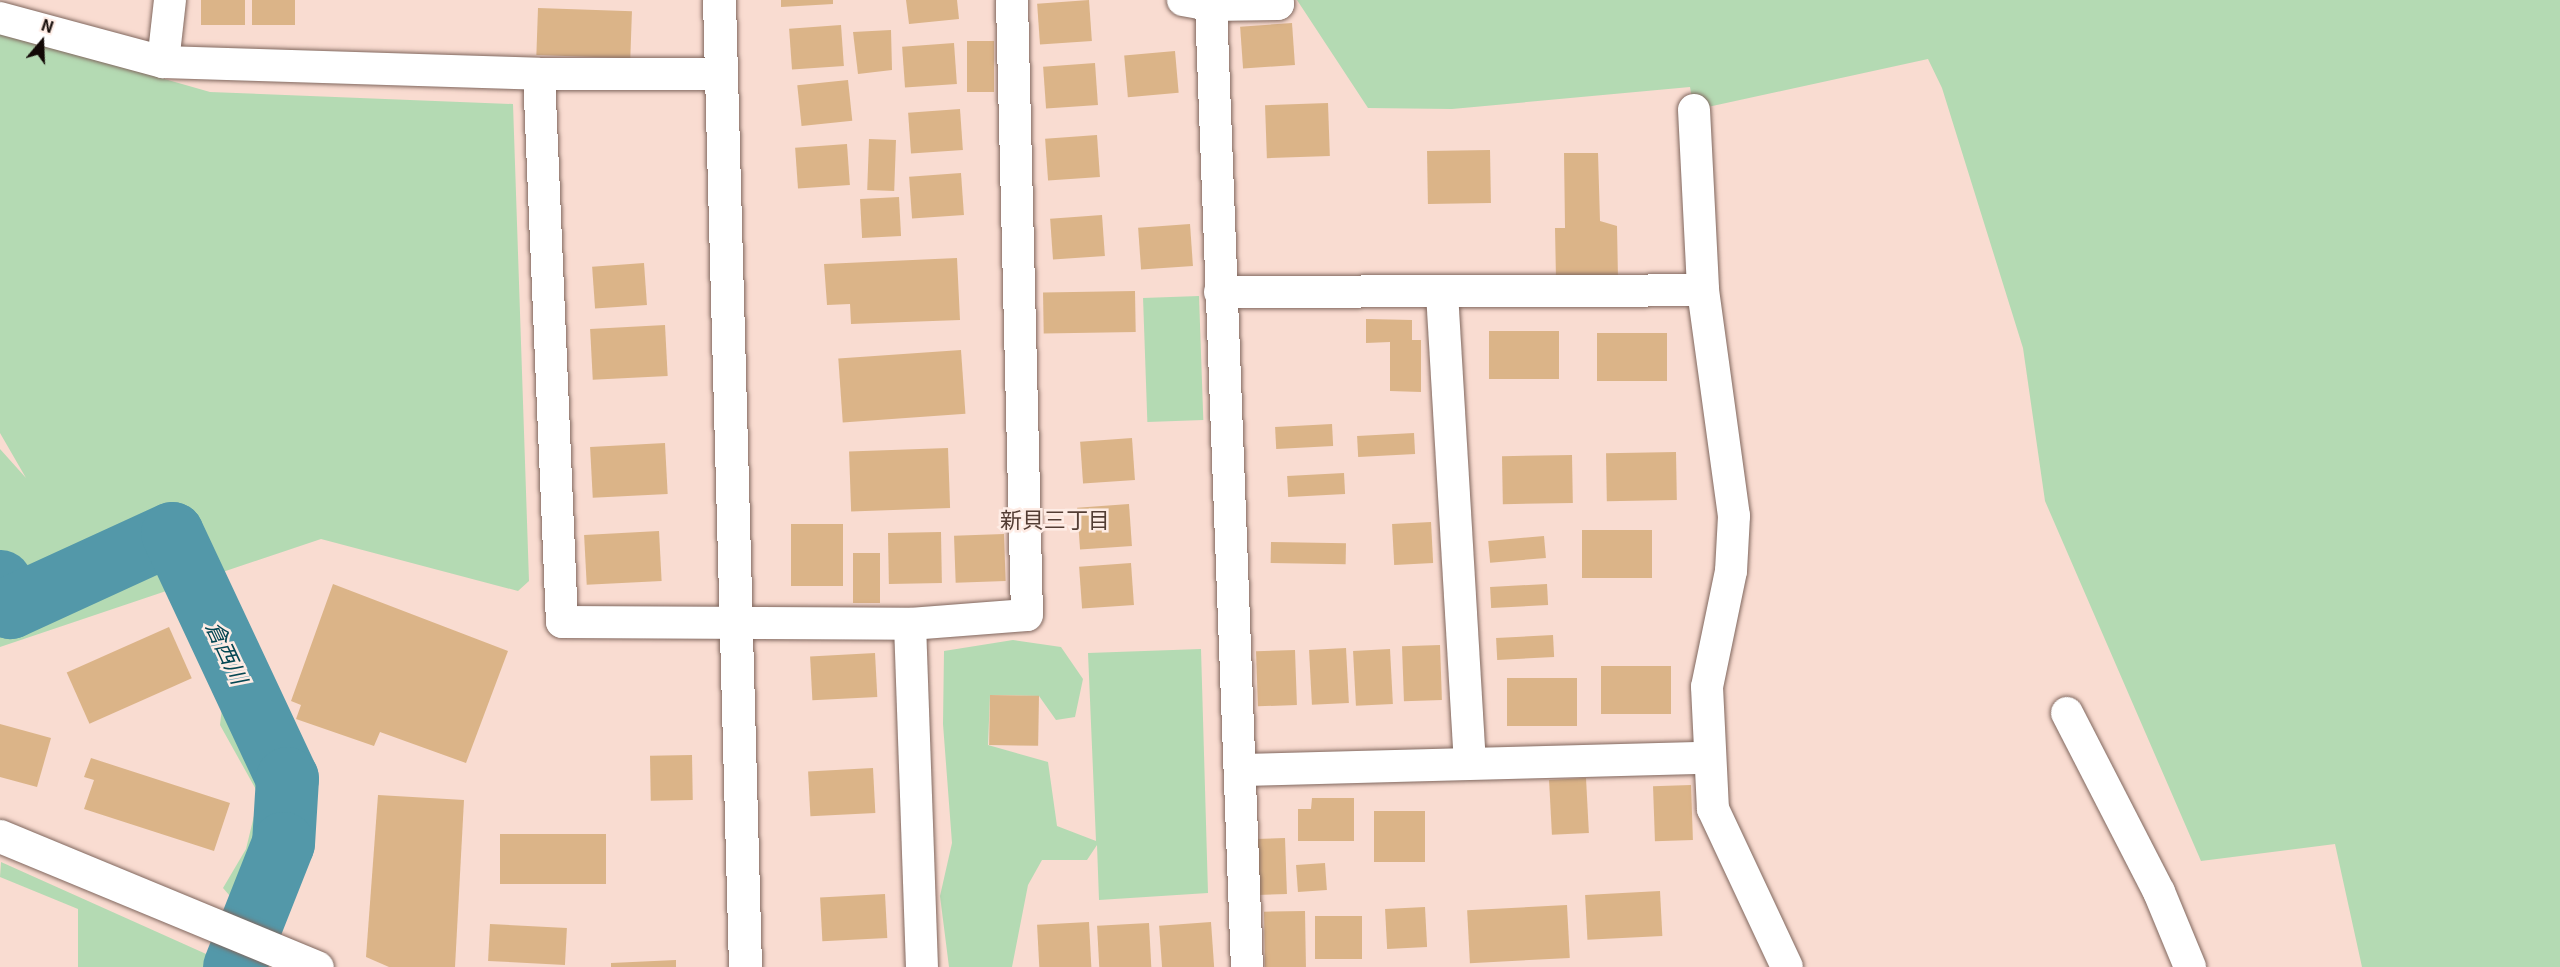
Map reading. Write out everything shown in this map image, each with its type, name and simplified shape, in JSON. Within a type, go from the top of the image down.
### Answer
[{"type":"street","points":[[163,62],[170,0]]},
{"type":"street","points":[[719,0],[739,622],[745,967]]},
{"type":"street","points":[[539,74],[562,622],[910,624],[1027,615],[1012,0]]},
{"type":"street","points":[[1247,967],[1241,770],[1220,292],[1197,2],[1278,4],[1275,0]]},
{"type":"street","points":[[0,18],[163,62],[539,74],[721,74]]},
{"type":"street","points":[[1694,110],[1703,290],[1734,525],[1707,687],[1713,809],[1787,967]]},
{"type":"street","points":[[1220,292],[1442,293],[1703,290]]},
{"type":"street","points":[[1442,293],[1470,760]]},
{"type":"street","points":[[910,624],[921,967]]},
{"type":"street","points":[[2067,713],[2159,892],[2190,967]]},
{"type":"street","points":[[1241,770],[1470,760],[1709,758]]},
{"type":"street","points":[[0,836],[267,956],[317,967]]},
{"type":"green space","points":[[1297,0],[2560,0],[2560,967],[2362,967],[2335,844],[2201,861],[2045,501],[2023,348],[1942,88],[1928,59],[1694,110],[1690,87],[1452,109],[1368,108]]},
{"type":"green space","points":[[0,32],[210,92],[513,104],[529,581],[518,591],[321,539],[0,647],[0,449],[26,478],[0,433]]},
{"type":"green space","points":[[1199,296],[1203,420],[1147,422],[1143,298]]},
{"type":"green space","points":[[1013,640],[1061,647],[1083,679],[1075,717],[1056,720],[1039,696],[990,695],[988,745],[1048,762],[1057,826],[1096,841],[1088,653],[1201,649],[1208,893],[1099,900],[1097,845],[1087,860],[1042,860],[1028,885],[1012,967],[949,967],[940,896],[952,843],[943,724],[944,651]]},
{"type":"green space","points":[[240,680],[275,718],[288,811],[278,859],[237,904],[223,888],[246,849],[259,795],[220,725],[223,699]]},
{"type":"green space","points":[[1,862],[224,962],[223,967],[78,967],[78,909],[0,877]]},
{"type":"building","points":[[201,0],[245,0],[245,25],[201,25]]},
{"type":"building","points":[[252,0],[295,0],[295,25],[252,25]]},
{"type":"building","points":[[781,0],[833,0],[833,4],[781,7]]},
{"type":"building","points":[[906,0],[957,0],[959,19],[909,24]]},
{"type":"building","points":[[1089,0],[1092,41],[1040,45],[1037,4]]},
{"type":"building","points":[[538,8],[632,11],[630,58],[536,55]]},
{"type":"building","points":[[1292,23],[1295,65],[1243,69],[1240,27]]},
{"type":"building","points":[[841,25],[844,66],[792,70],[789,29]]},
{"type":"building","points":[[891,30],[892,70],[858,74],[853,32]]},
{"type":"building","points":[[967,41],[994,41],[994,92],[967,92]]},
{"type":"building","points":[[954,43],[957,84],[905,88],[902,47]]},
{"type":"building","points":[[1175,51],[1179,93],[1128,97],[1124,55]]},
{"type":"building","points":[[1095,63],[1098,105],[1046,109],[1043,67]]},
{"type":"building","points":[[848,80],[852,121],[802,126],[797,85]]},
{"type":"building","points":[[1328,103],[1330,156],[1267,158],[1265,105]]},
{"type":"building","points":[[960,109],[963,150],[911,154],[908,113]]},
{"type":"building","points":[[1097,135],[1100,177],[1048,181],[1045,139]]},
{"type":"building","points":[[869,139],[896,140],[894,191],[867,190]]},
{"type":"building","points":[[847,144],[850,185],[798,189],[795,148]]},
{"type":"building","points":[[1490,150],[1491,203],[1428,204],[1427,151]]},
{"type":"building","points":[[1564,153],[1598,153],[1600,221],[1617,226],[1618,279],[1556,280],[1555,228],[1565,228]]},
{"type":"building","points":[[961,173],[964,215],[912,219],[909,177]]},
{"type":"building","points":[[899,197],[901,236],[862,238],[860,199]]},
{"type":"building","points":[[1102,215],[1105,256],[1053,260],[1050,219]]},
{"type":"building","points":[[1190,224],[1193,266],[1141,270],[1138,228]]},
{"type":"building","points":[[957,258],[960,320],[851,324],[850,304],[827,305],[824,264]]},
{"type":"building","points":[[644,263],[647,305],[595,309],[592,267]]},
{"type":"building","points":[[1135,291],[1136,332],[1044,334],[1043,293]]},
{"type":"building","points":[[1366,319],[1412,320],[1412,340],[1421,340],[1421,392],[1390,391],[1390,342],[1366,343]]},
{"type":"building","points":[[665,325],[668,376],[593,380],[590,329]]},
{"type":"building","points":[[1489,331],[1559,331],[1559,379],[1489,379]]},
{"type":"building","points":[[1597,333],[1667,333],[1667,381],[1597,381]]},
{"type":"building","points":[[961,350],[965,414],[843,422],[838,359]]},
{"type":"building","points":[[1332,424],[1333,446],[1276,449],[1275,427]]},
{"type":"building","points":[[1414,433],[1415,454],[1358,457],[1357,436]]},
{"type":"building","points":[[1132,438],[1135,480],[1083,484],[1080,442]]},
{"type":"building","points":[[665,443],[668,494],[593,498],[590,447]]},
{"type":"building","points":[[948,448],[950,508],[851,511],[849,451]]},
{"type":"building","points":[[1676,452],[1677,500],[1607,501],[1606,453]]},
{"type":"building","points":[[1572,455],[1573,503],[1503,504],[1502,456]]},
{"type":"building","points":[[1344,473],[1345,494],[1288,497],[1287,476]]},
{"type":"building","points":[[1129,504],[1132,546],[1080,550],[1077,508]]},
{"type":"building","points":[[1431,522],[1433,563],[1394,565],[1392,524]]},
{"type":"building","points":[[791,524],[843,524],[843,586],[791,586]]},
{"type":"building","points":[[1582,530],[1652,530],[1652,578],[1582,578]]},
{"type":"building","points":[[659,531],[662,581],[587,585],[584,535]]},
{"type":"building","points":[[941,532],[942,583],[889,584],[888,533]]},
{"type":"building","points":[[1004,534],[1006,581],[956,583],[954,536]]},
{"type":"building","points":[[1544,536],[1546,558],[1490,563],[1488,541]]},
{"type":"building","points":[[1271,542],[1346,543],[1346,564],[1271,563]]},
{"type":"building","points":[[853,553],[880,553],[880,603],[853,603]]},
{"type":"building","points":[[1131,563],[1134,605],[1082,609],[1079,567]]},
{"type":"building","points":[[333,584],[508,651],[466,763],[380,732],[374,746],[296,719],[301,705],[291,701]]},
{"type":"building","points":[[1547,584],[1548,605],[1491,608],[1490,587]]},
{"type":"building","points":[[169,627],[192,678],[89,724],[67,673]]},
{"type":"building","points":[[1553,635],[1554,657],[1497,660],[1496,638]]},
{"type":"building","points":[[1440,645],[1442,700],[1404,701],[1402,646]]},
{"type":"building","points":[[1346,648],[1349,703],[1312,705],[1309,650]]},
{"type":"building","points":[[1390,649],[1393,704],[1356,706],[1353,651]]},
{"type":"building","points":[[1295,650],[1297,705],[1258,706],[1256,651]]},
{"type":"building","points":[[875,653],[877,697],[812,700],[810,656]]},
{"type":"building","points":[[1601,666],[1671,666],[1671,714],[1601,714]]},
{"type":"building","points":[[1507,678],[1577,678],[1577,726],[1507,726]]},
{"type":"building","points":[[990,695],[1039,696],[1038,746],[989,745]]},
{"type":"building","points":[[0,724],[51,738],[37,787],[0,777]]},
{"type":"building","points":[[692,755],[693,800],[651,801],[650,756]]},
{"type":"building","points":[[91,758],[230,803],[214,851],[84,809],[94,780],[84,777]]},
{"type":"building","points":[[873,768],[875,813],[810,816],[808,771]]},
{"type":"building","points":[[1586,778],[1589,833],[1552,835],[1549,780]]},
{"type":"building","points":[[1691,785],[1693,840],[1655,841],[1653,786]]},
{"type":"building","points":[[378,795],[464,800],[455,967],[389,967],[366,957]]},
{"type":"building","points":[[1312,798],[1354,798],[1354,841],[1298,841],[1298,809],[1311,809]]},
{"type":"building","points":[[1374,811],[1425,811],[1425,862],[1374,862]]},
{"type":"building","points":[[500,834],[606,834],[606,884],[500,884]]},
{"type":"building","points":[[1285,838],[1287,894],[1257,895],[1255,839]]},
{"type":"building","points":[[1325,863],[1327,890],[1298,892],[1296,865]]},
{"type":"building","points":[[1660,891],[1662,936],[1587,940],[1585,895]]},
{"type":"building","points":[[885,894],[887,938],[822,941],[820,897]]},
{"type":"building","points":[[1567,905],[1570,958],[1470,963],[1467,910]]},
{"type":"building","points":[[1425,907],[1427,947],[1387,949],[1385,909]]},
{"type":"building","points":[[1305,911],[1306,967],[1265,967],[1264,912]]},
{"type":"building","points":[[1315,916],[1362,916],[1362,959],[1315,959]]},
{"type":"building","points":[[1089,922],[1091,967],[1039,967],[1037,925]]},
{"type":"building","points":[[1211,922],[1214,967],[1162,967],[1159,926]]},
{"type":"building","points":[[1149,923],[1151,967],[1099,967],[1097,926]]},
{"type":"building","points":[[490,924],[567,928],[565,965],[488,961]]},
{"type":"building","points":[[676,960],[676,967],[611,967],[611,963]]},
{"type":"waterway","name":"倉西川","points":[[0,581],[10,607],[172,533],[287,778],[283,843],[234,967]]},
{"type":"district","name":"新貝三丁目","points":[[1055,519]]}]
